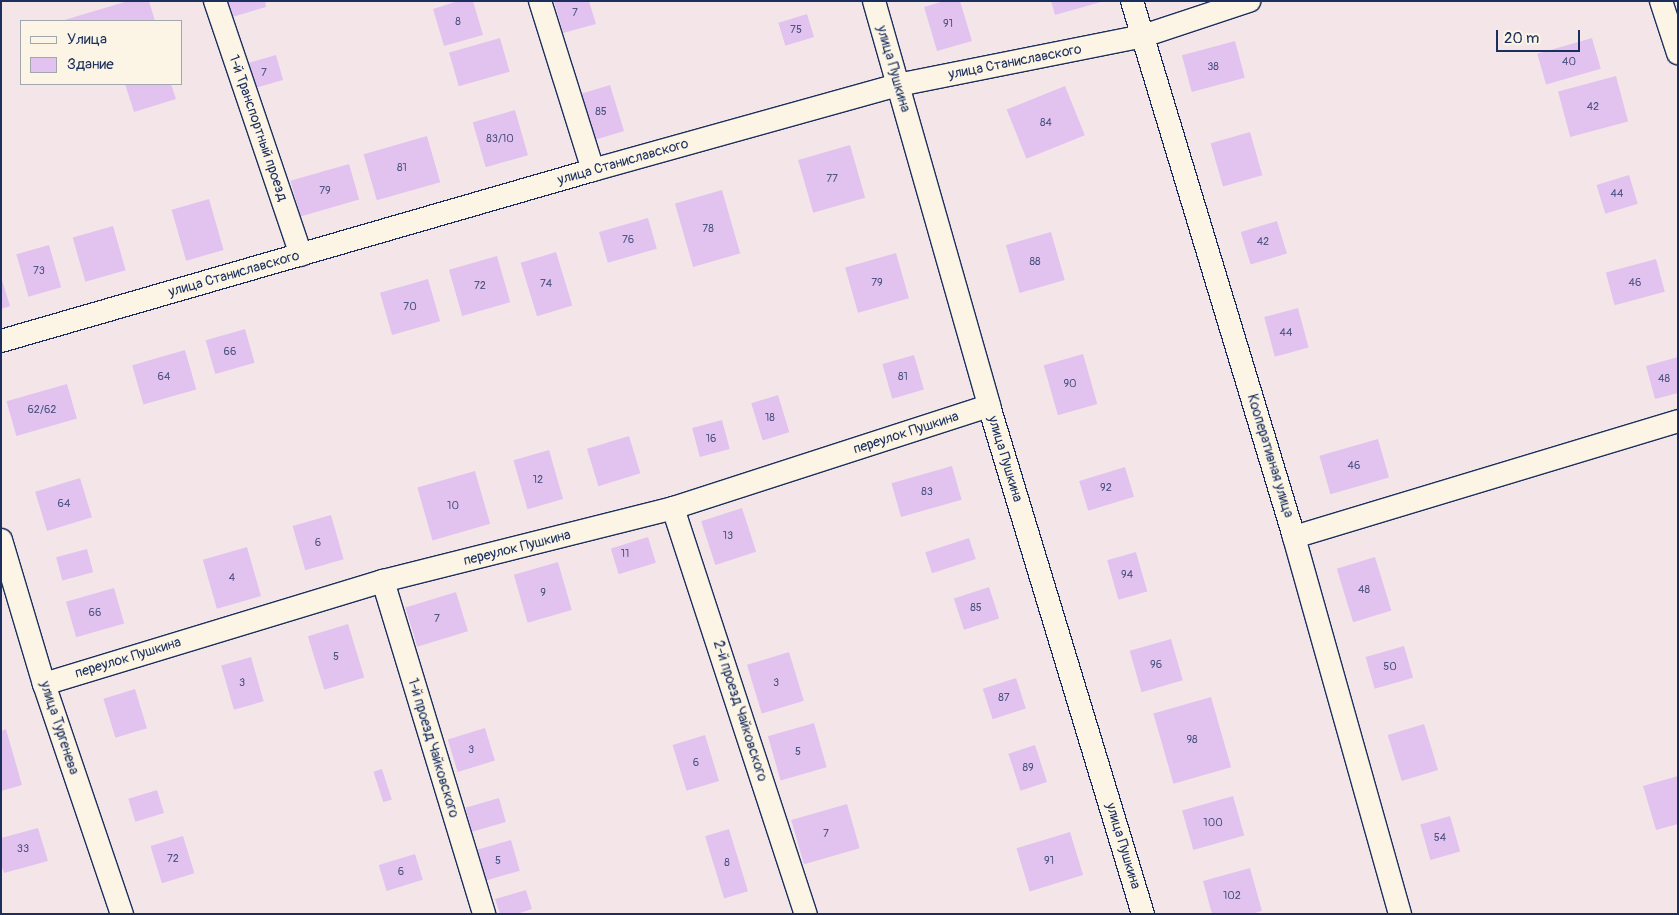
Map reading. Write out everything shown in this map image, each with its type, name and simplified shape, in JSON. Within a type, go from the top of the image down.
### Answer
[{"type":"street","name":"1-й Транспортный проезд","points":[[215,1],[302,255]]},
{"type":"street","points":[[540,1],[593,170]]},
{"type":"street","name":"улица Пушкина","points":[[874,1],[989,406],[1143,914]]},
{"type":"street","name":"Кооперативная улица","points":[[1132,1],[1294,537],[1400,914]]},
{"type":"street","name":"улица Станиславского","points":[[1,341],[593,170],[898,85],[1143,36],[1249,1]]},
{"type":"street","points":[[1661,1],[1678,53]]},
{"type":"street","name":"переулок Пушкина","points":[[44,684],[383,581],[673,508],[989,406]]},
{"type":"street","points":[[1294,537],[1678,421]]},
{"type":"street","name":"2-й проезд Чайковского","points":[[673,508],[806,914]]},
{"type":"street","name":"улица Тургенева","points":[[1,540],[44,684],[122,914]]},
{"type":"street","name":"1-й проезд Чайковского","points":[[383,581],[484,914]]},
{"type":"building","points":[[128,1],[149,1],[155,20],[64,20]]},
{"type":"building","points":[[224,1],[265,1],[266,7],[229,18]]},
{"type":"building","points":[[458,1],[473,1],[483,35],[444,46],[433,9]]},
{"type":"building","points":[[554,1],[589,1],[596,24],[563,33]]},
{"type":"building","points":[[944,1],[960,1],[972,41],[937,51],[924,7]]},
{"type":"building","points":[[1051,1],[1101,1],[1101,2],[1055,15]]},
{"type":"building","points":[[807,14],[814,37],[785,46],[778,23]]},
{"type":"building","points":[[500,38],[510,72],[459,86],[449,53]]},
{"type":"building","points":[[1592,38],[1601,69],[1546,84],[1537,54]]},
{"type":"building","points":[[1235,41],[1245,78],[1192,92],[1182,55]]},
{"type":"building","points":[[276,55],[283,80],[250,89],[243,64]]},
{"type":"building","points":[[1616,76],[1628,121],[1570,137],[1558,92]]},
{"type":"building","points":[[125,85],[171,85],[176,99],[134,112]]},
{"type":"building","points":[[610,85],[624,131],[593,140],[579,94]]},
{"type":"building","points":[[1065,86],[1085,135],[1026,159],[1007,110]]},
{"type":"building","points":[[515,110],[528,155],[486,167],[473,122]]},
{"type":"building","points":[[1250,132],[1262,175],[1223,187],[1211,143]]},
{"type":"building","points":[[427,136],[440,182],[377,200],[364,154]]},
{"type":"building","points":[[850,145],[865,198],[813,213],[798,160]]},
{"type":"building","points":[[349,164],[359,200],[301,216],[290,181]]},
{"type":"building","points":[[1629,175],[1638,204],[1605,214],[1596,185]]},
{"type":"building","points":[[722,190],[740,253],[693,267],[675,204]]},
{"type":"building","points":[[209,199],[224,250],[186,261],[172,210]]},
{"type":"building","points":[[648,218],[657,249],[608,263],[599,232]]},
{"type":"building","points":[[1277,221],[1287,254],[1251,265],[1241,232]]},
{"type":"building","points":[[113,226],[126,270],[85,282],[73,238]]},
{"type":"building","points":[[1051,232],[1065,280],[1020,293],[1006,245]]},
{"type":"building","points":[[49,245],[61,287],[28,297],[16,254]]},
{"type":"building","points":[[556,252],[572,306],[537,316],[521,263]]},
{"type":"building","points":[[896,253],[909,298],[858,313],[845,268]]},
{"type":"building","points":[[497,256],[510,302],[462,316],[449,270]]},
{"type":"building","points":[[1656,259],[1665,292],[1615,305],[1606,272]]},
{"type":"building","points":[[1,277],[10,306],[1,309]]},
{"type":"building","points":[[428,279],[440,321],[392,335],[380,293]]},
{"type":"building","points":[[1298,308],[1309,348],[1275,357],[1264,317]]},
{"type":"building","points":[[245,329],[255,363],[215,374],[206,340]]},
{"type":"building","points":[[185,350],[196,389],[143,405],[132,365]]},
{"type":"building","points":[[1083,354],[1097,404],[1058,415],[1044,365]]},
{"type":"building","points":[[914,355],[924,390],[892,399],[882,364]]},
{"type":"building","points":[[1678,357],[1678,393],[1655,399],[1646,366]]},
{"type":"building","points":[[67,384],[77,419],[16,436],[6,401]]},
{"type":"building","points":[[778,395],[789,432],[763,440],[751,403]]},
{"type":"building","points":[[722,420],[730,449],[700,457],[692,428]]},
{"type":"building","points":[[629,436],[640,473],[598,486],[587,449]]},
{"type":"building","points":[[1378,439],[1389,477],[1330,494],[1319,456]]},
{"type":"building","points":[[549,450],[563,499],[527,509],[513,460]]},
{"type":"building","points":[[952,466],[962,500],[901,517],[891,483]]},
{"type":"building","points":[[1125,467],[1134,497],[1088,511],[1079,481]]},
{"type":"building","points":[[475,471],[490,524],[432,540],[417,488]]},
{"type":"building","points":[[80,478],[92,517],[47,531],[35,492]]},
{"type":"building","points":[[742,508],[756,552],[715,565],[701,521]]},
{"type":"building","points":[[331,515],[344,559],[305,570],[293,526]]},
{"type":"building","points":[[648,537],[656,563],[619,574],[611,548]]},
{"type":"building","points":[[969,538],[976,559],[932,573],[925,552]]},
{"type":"building","points":[[247,547],[261,596],[217,609],[203,560]]},
{"type":"building","points":[[87,549],[93,572],[62,580],[56,557]]},
{"type":"building","points":[[1136,552],[1147,591],[1118,600],[1107,560]]},
{"type":"building","points":[[1375,557],[1391,611],[1353,622],[1337,569]]},
{"type":"building","points":[[558,562],[572,610],[528,623],[514,575]]},
{"type":"building","points":[[989,587],[999,618],[964,630],[954,598]]},
{"type":"building","points":[[114,588],[124,624],[76,637],[66,602]]},
{"type":"building","points":[[456,592],[468,631],[417,647],[405,607]]},
{"type":"building","points":[[348,624],[364,678],[324,690],[308,636]]},
{"type":"building","points":[[1171,639],[1183,680],[1142,692],[1130,651]]},
{"type":"building","points":[[1404,646],[1413,678],[1375,689],[1366,657]]},
{"type":"building","points":[[789,652],[804,701],[762,714],[747,665]]},
{"type":"building","points":[[251,657],[264,701],[234,710],[221,666]]},
{"type":"building","points":[[1016,678],[1026,708],[993,719],[983,689]]},
{"type":"building","points":[[135,689],[147,728],[115,738],[103,699]]},
{"type":"building","points":[[1211,697],[1231,767],[1173,784],[1153,714]]},
{"type":"building","points":[[814,723],[827,767],[781,780],[768,736]]},
{"type":"building","points":[[1424,724],[1438,770],[1402,781],[1388,735]]},
{"type":"building","points":[[485,728],[495,761],[458,772],[448,739]]},
{"type":"building","points":[[6,729],[22,785],[1,791],[1,731]]},
{"type":"building","points":[[705,735],[719,781],[687,791],[672,745]]},
{"type":"building","points":[[1035,745],[1047,782],[1020,791],[1008,754]]},
{"type":"building","points":[[382,769],[392,799],[383,802],[373,772]]},
{"type":"building","points":[[1678,776],[1678,824],[1656,830],[1643,786]]},
{"type":"building","points":[[157,790],[164,813],[135,822],[128,799]]},
{"type":"building","points":[[1233,796],[1244,835],[1193,850],[1182,811]]},
{"type":"building","points":[[499,798],[506,822],[472,832],[465,808]]},
{"type":"building","points":[[847,804],[860,848],[804,864],[791,820]]},
{"type":"building","points":[[1450,816],[1460,852],[1430,860],[1420,825]]},
{"type":"building","points":[[38,828],[48,861],[4,873],[1,864],[1,838]]},
{"type":"building","points":[[729,829],[748,891],[724,898],[705,836]]},
{"type":"building","points":[[1070,832],[1083,875],[1030,891],[1016,848]]},
{"type":"building","points":[[183,836],[194,873],[162,883],[150,846]]},
{"type":"building","points":[[511,840],[520,871],[484,881],[475,850]]},
{"type":"building","points":[[415,854],[423,880],[387,891],[379,865]]},
{"type":"building","points":[[1250,868],[1262,911],[1251,914],[1212,914],[1203,881]]},
{"type":"building","points":[[526,890],[532,909],[517,914],[500,914],[495,899]]}]
